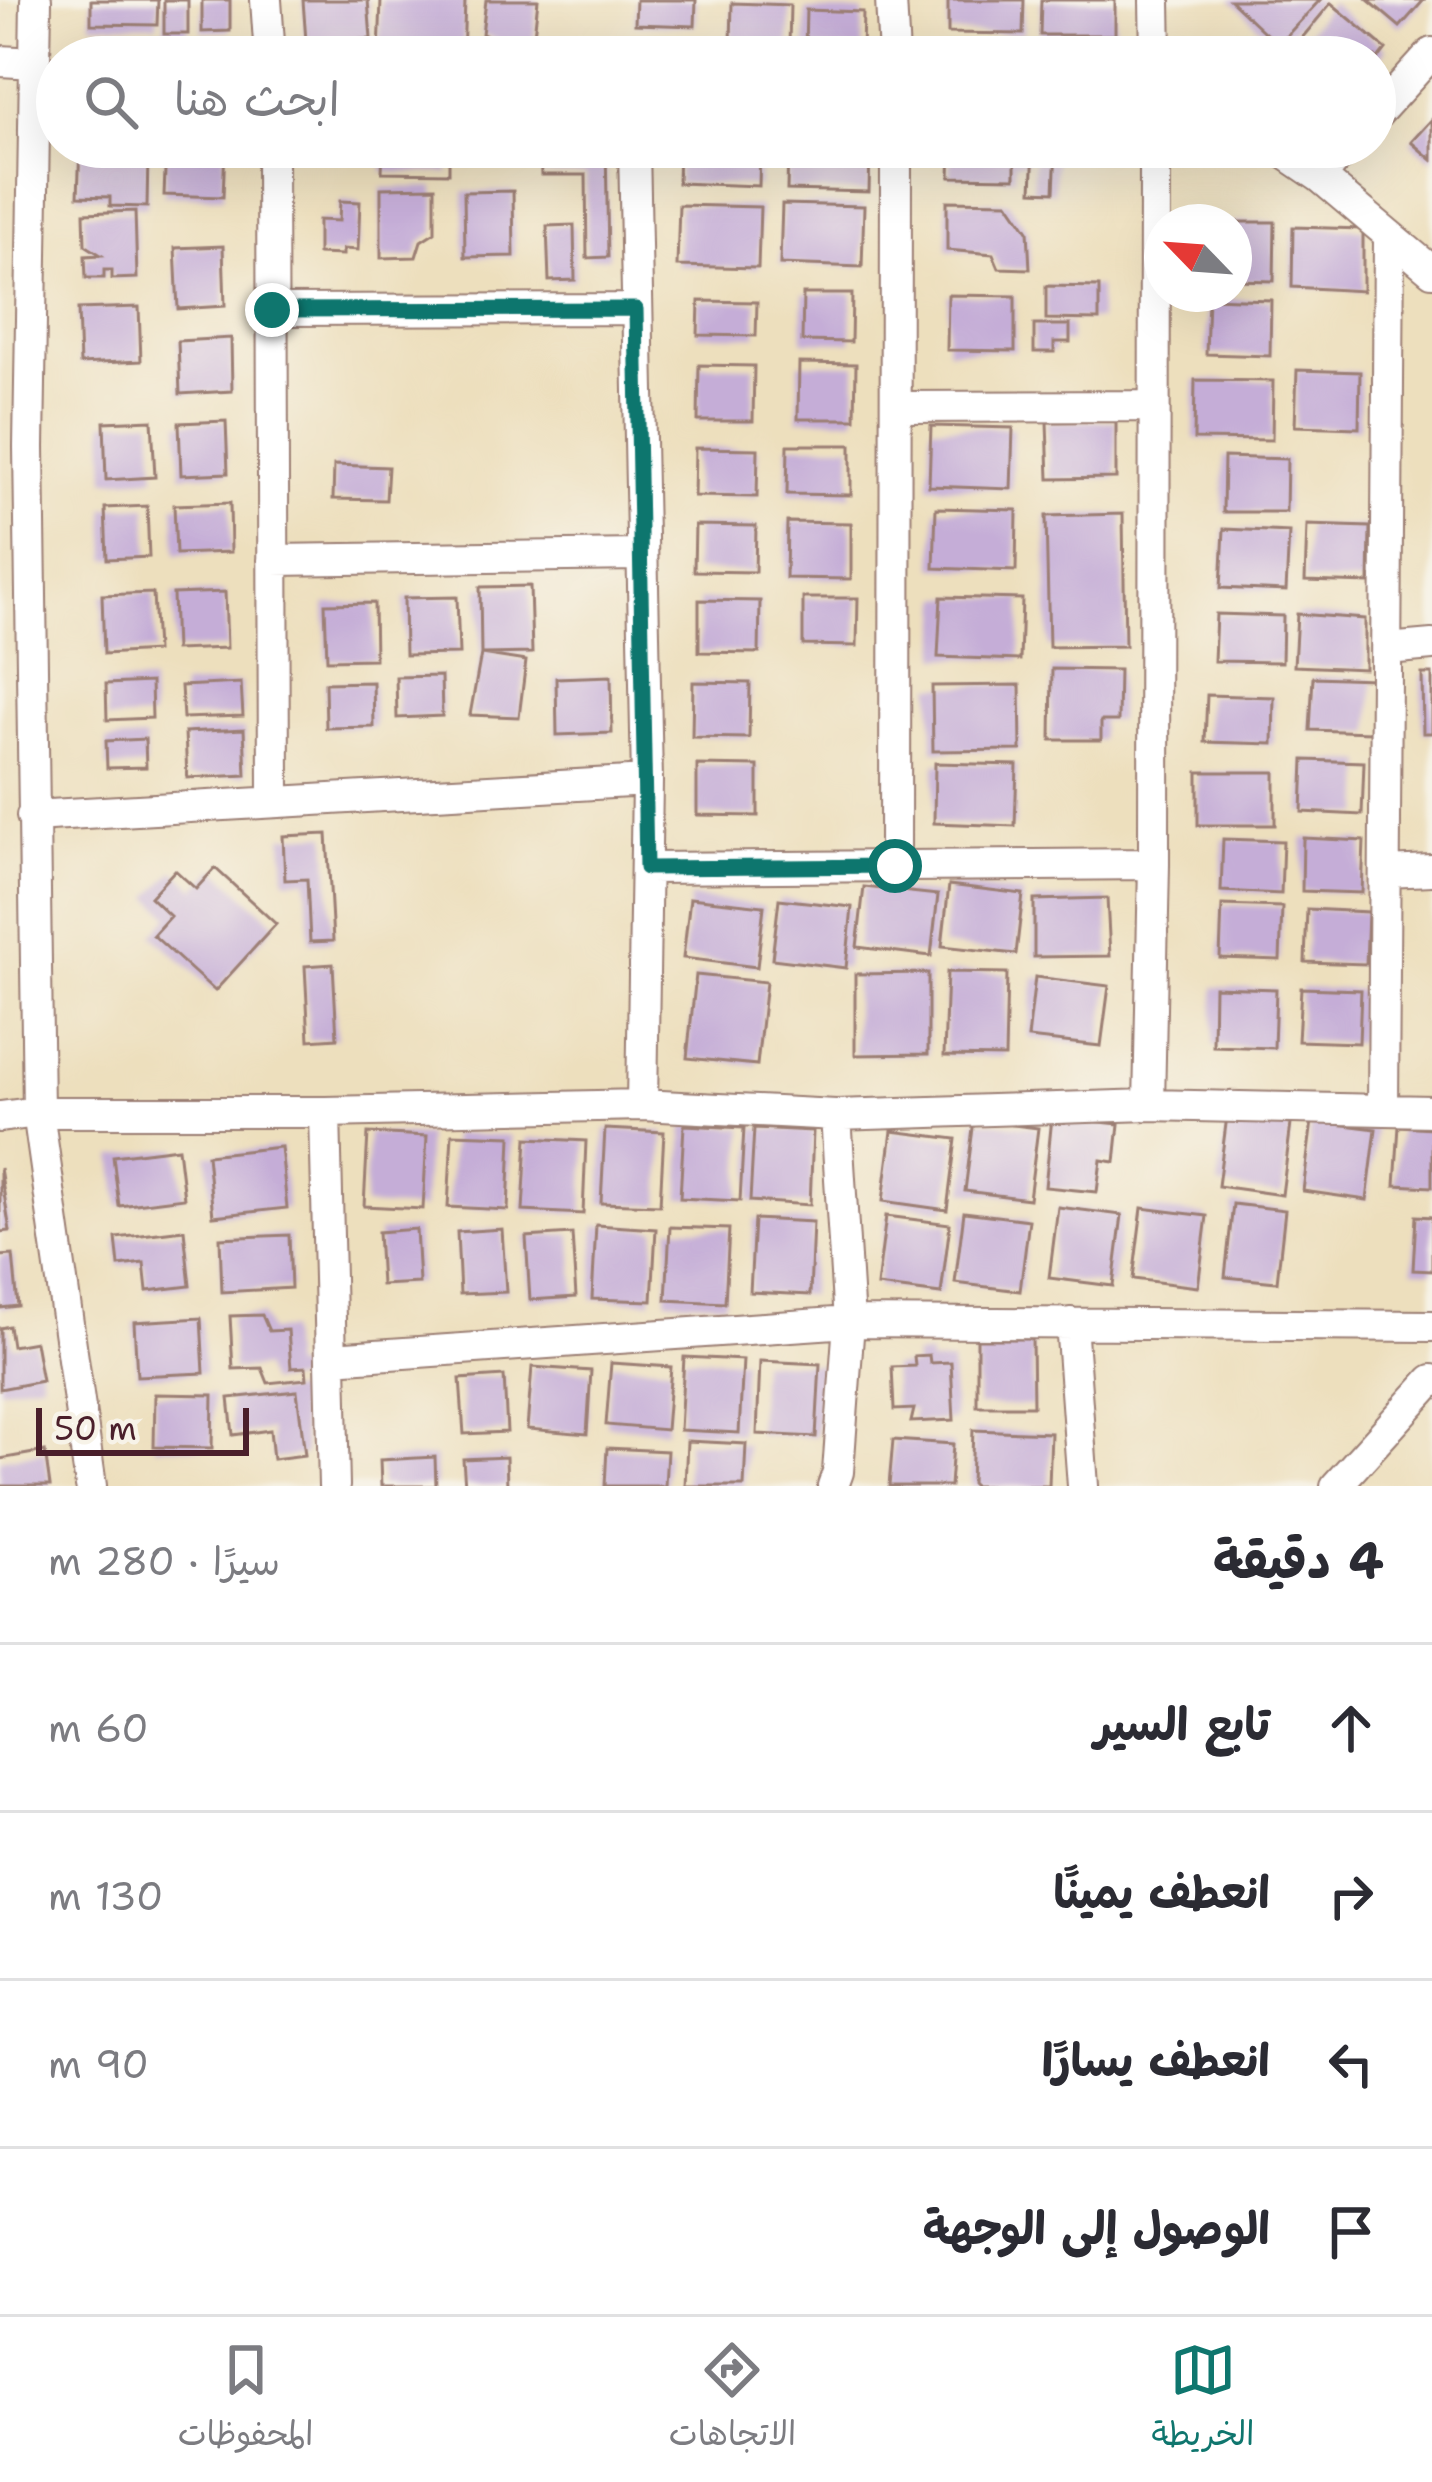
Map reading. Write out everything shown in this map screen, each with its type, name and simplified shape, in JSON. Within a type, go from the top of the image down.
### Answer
[{"type":"street","points":[[35,0],[15,447],[32,815],[38,1112],[91,1486]]},
{"type":"street","points":[[266,0],[269,36]]},
{"type":"street","points":[[891,0],[893,36]]},
{"type":"street","points":[[1155,0],[1156,36]]},
{"type":"street","points":[[1396,93],[1432,53]]},
{"type":"street","points":[[0,61],[35,63]]},
{"type":"street","points":[[272,168],[274,800]]},
{"type":"street","points":[[634,168],[647,781],[642,1105]]},
{"type":"street","points":[[895,866],[896,168]]},
{"type":"street","points":[[1149,1105],[1155,168]]},
{"type":"street","points":[[1306,168],[1432,271]]},
{"type":"street","points":[[1320,178],[1329,168]]},
{"type":"street","points":[[1383,1111],[1389,237]]},
{"type":"street","points":[[272,310],[636,309]]},
{"type":"street","points":[[897,407],[1152,406]]},
{"type":"street","points":[[273,560],[640,555]]},
{"type":"street","points":[[1387,649],[1432,645]]},
{"type":"street","points":[[32,815],[647,781]]},
{"type":"street","points":[[646,868],[1154,864]]},
{"type":"street","points":[[1386,872],[1432,870]]},
{"type":"street","points":[[0,1117],[38,1112],[642,1105],[836,1115],[1149,1105],[1432,1111]]},
{"type":"street","points":[[325,1112],[334,1486]]},
{"type":"street","points":[[833,1486],[838,1472],[849,1322],[836,1115]]},
{"type":"street","points":[[332,1358],[849,1322],[1432,1326]]},
{"type":"street","points":[[1070,1323],[1083,1486]]},
{"type":"street","points":[[1336,1486],[1432,1380]]},
{"type":"building","points":[[91,0],[158,0],[157,25],[91,24]]},
{"type":"building","points":[[164,0],[188,0],[188,34],[164,34]]},
{"type":"building","points":[[202,0],[230,0],[230,31],[202,32]]},
{"type":"building","points":[[303,0],[368,0],[371,36],[306,36]]},
{"type":"building","points":[[381,0],[465,0],[464,36],[380,36]]},
{"type":"building","points":[[486,0],[538,0],[534,36],[482,34]]},
{"type":"building","points":[[636,0],[696,0],[695,26],[635,24]]},
{"type":"building","points":[[948,0],[1024,0],[1023,34],[948,33]]},
{"type":"building","points":[[1041,0],[1115,0],[1115,35],[1040,35]]},
{"type":"building","points":[[1230,0],[1320,0],[1286,36],[1268,36]]},
{"type":"building","points":[[1368,0],[1424,0],[1400,27]]},
{"type":"building","points":[[732,3],[790,5],[789,36],[731,36]]},
{"type":"building","points":[[1331,3],[1370,36],[1304,36]]},
{"type":"building","points":[[806,10],[863,12],[862,36],[805,36]]},
{"type":"building","points":[[1432,119],[1432,160],[1411,142]]},
{"type":"building","points":[[79,168],[148,168],[147,207],[110,206],[110,197],[78,196]]},
{"type":"building","points":[[165,168],[224,168],[223,197],[164,195]]},
{"type":"building","points":[[382,168],[449,168],[449,173],[382,172]]},
{"type":"building","points":[[541,168],[606,168],[608,257],[587,258],[586,175],[541,175]]},
{"type":"building","points":[[678,168],[759,168],[759,186],[678,183]]},
{"type":"building","points":[[788,168],[870,168],[869,192],[787,190]]},
{"type":"building","points":[[950,168],[1015,168],[1015,178],[950,177]]},
{"type":"building","points":[[1033,168],[1055,168],[1054,192],[1032,191]]},
{"type":"building","points":[[435,187],[435,232],[421,241],[416,257],[381,258],[381,188]]},
{"type":"building","points":[[513,191],[514,256],[465,257],[464,192]]},
{"type":"building","points":[[340,201],[360,202],[358,250],[318,254],[318,220],[339,221]]},
{"type":"building","points":[[947,201],[1008,202],[1028,231],[1030,269],[999,268],[993,254],[947,250]]},
{"type":"building","points":[[782,204],[864,206],[862,267],[780,264]]},
{"type":"building","points":[[679,205],[760,207],[758,268],[677,266]]},
{"type":"building","points":[[135,211],[137,278],[112,279],[112,270],[104,270],[104,278],[86,278],[85,256],[101,255],[85,245],[84,213]]},
{"type":"building","points":[[1252,222],[1275,222],[1274,281],[1252,280]]},
{"type":"building","points":[[574,225],[575,280],[549,281],[547,226]]},
{"type":"building","points":[[1293,227],[1363,229],[1363,291],[1292,287]]},
{"type":"building","points":[[223,246],[225,306],[178,309],[175,248]]},
{"type":"building","points":[[1046,286],[1099,287],[1099,320],[1046,319]]},
{"type":"building","points":[[803,294],[852,294],[851,342],[802,341]]},
{"type":"building","points":[[948,295],[1015,296],[1015,351],[947,350]]},
{"type":"building","points":[[1252,299],[1271,300],[1270,356],[1206,354],[1208,312],[1252,312]]},
{"type":"building","points":[[699,301],[757,302],[756,336],[698,335]]},
{"type":"building","points":[[139,307],[141,361],[80,364],[78,309]]},
{"type":"building","points":[[1034,325],[1070,325],[1070,342],[1054,342],[1054,352],[1034,352]]},
{"type":"building","points":[[231,338],[232,391],[180,394],[178,341]]},
{"type":"building","points":[[799,363],[856,364],[855,419],[798,419]]},
{"type":"building","points":[[699,365],[754,366],[753,421],[698,421]]},
{"type":"building","points":[[1297,370],[1360,372],[1359,428],[1295,426]]},
{"type":"building","points":[[1195,380],[1273,381],[1272,440],[1194,439]]},
{"type":"building","points":[[152,420],[155,477],[106,480],[104,422]]},
{"type":"building","points":[[226,421],[228,473],[181,475],[179,423]]},
{"type":"building","points":[[1116,421],[1116,478],[1049,479],[1047,422]]},
{"type":"building","points":[[931,426],[1013,428],[1011,489],[929,486]]},
{"type":"building","points":[[788,445],[851,445],[851,495],[787,494]]},
{"type":"building","points":[[695,448],[758,449],[757,497],[694,496]]},
{"type":"building","points":[[1224,457],[1287,459],[1286,512],[1223,512]]},
{"type":"building","points":[[334,465],[388,467],[386,500],[333,499]]},
{"type":"building","points":[[230,503],[231,552],[176,554],[174,505]]},
{"type":"building","points":[[147,506],[149,557],[107,559],[105,508]]},
{"type":"building","points":[[936,508],[1017,510],[1016,571],[934,568]]},
{"type":"building","points":[[1123,514],[1125,646],[1049,647],[1046,516]]},
{"type":"building","points":[[787,522],[851,523],[851,579],[786,578]]},
{"type":"building","points":[[695,525],[756,526],[755,572],[694,571]]},
{"type":"building","points":[[1307,525],[1370,527],[1369,583],[1305,581]]},
{"type":"building","points":[[1224,529],[1289,532],[1286,591],[1221,588]]},
{"type":"building","points":[[530,586],[532,653],[481,654],[480,587]]},
{"type":"building","points":[[225,592],[227,648],[175,650],[173,594]]},
{"type":"building","points":[[153,593],[156,651],[104,654],[102,595]]},
{"type":"building","points":[[457,597],[459,654],[405,655],[404,598]]},
{"type":"building","points":[[941,597],[1022,599],[1020,660],[938,657]]},
{"type":"building","points":[[803,598],[858,598],[857,646],[803,645]]},
{"type":"building","points":[[699,600],[760,601],[759,653],[699,652]]},
{"type":"building","points":[[374,603],[375,659],[327,660],[325,604]]},
{"type":"building","points":[[1216,614],[1283,616],[1282,662],[1214,661]]},
{"type":"building","points":[[1297,614],[1365,619],[1365,669],[1294,666]]},
{"type":"building","points":[[481,654],[526,661],[519,717],[470,715]]},
{"type":"building","points":[[1052,669],[1119,670],[1118,721],[1101,721],[1101,740],[1051,740]]},
{"type":"building","points":[[1422,674],[1432,674],[1432,733],[1423,733]]},
{"type":"building","points":[[441,676],[442,716],[397,718],[396,677]]},
{"type":"building","points":[[611,676],[612,733],[557,735],[556,678]]},
{"type":"building","points":[[1313,677],[1373,679],[1371,732],[1310,730]]},
{"type":"building","points":[[151,682],[152,718],[107,720],[106,684]]},
{"type":"building","points":[[373,682],[374,727],[326,728],[325,683]]},
{"type":"building","points":[[693,682],[750,683],[749,738],[692,737]]},
{"type":"building","points":[[241,683],[243,716],[183,718],[181,686]]},
{"type":"building","points":[[1020,685],[1021,750],[933,751],[932,686]]},
{"type":"building","points":[[1207,695],[1274,697],[1273,744],[1205,742]]},
{"type":"building","points":[[244,729],[246,775],[187,778],[185,732]]},
{"type":"building","points":[[145,739],[146,767],[107,768],[106,741]]},
{"type":"building","points":[[1304,760],[1364,762],[1362,815],[1302,812]]},
{"type":"building","points":[[935,763],[1017,765],[1015,826],[934,823]]},
{"type":"building","points":[[697,765],[758,766],[758,816],[697,815]]},
{"type":"building","points":[[1198,772],[1275,772],[1275,825],[1198,825]]},
{"type":"building","points":[[327,834],[333,941],[310,942],[307,879],[285,880],[283,836]]},
{"type":"building","points":[[1303,838],[1364,841],[1362,893],[1302,891]]},
{"type":"building","points":[[1223,839],[1283,841],[1281,894],[1221,891]]},
{"type":"building","points":[[215,868],[276,924],[215,991],[153,935],[170,916],[150,897],[175,870],[196,889]]},
{"type":"building","points":[[949,885],[1023,894],[1016,954],[942,946]]},
{"type":"building","points":[[864,887],[938,895],[931,956],[857,947]]},
{"type":"building","points":[[690,898],[764,906],[757,967],[683,958]]},
{"type":"building","points":[[1107,898],[1110,956],[1034,957],[1034,900]]},
{"type":"building","points":[[779,899],[852,907],[846,968],[772,959]]},
{"type":"building","points":[[1222,905],[1282,907],[1280,960],[1220,958]]},
{"type":"building","points":[[1307,909],[1368,912],[1366,964],[1305,962]]},
{"type":"building","points":[[333,964],[337,1038],[309,1040],[305,966]]},
{"type":"building","points":[[947,972],[1007,973],[1005,1057],[944,1056]]},
{"type":"building","points":[[928,973],[928,1054],[855,1055],[855,974]]},
{"type":"building","points":[[696,975],[766,982],[757,1065],[687,1058]]},
{"type":"building","points":[[1035,977],[1109,986],[1101,1046],[1028,1038]]},
{"type":"building","points":[[1214,987],[1276,989],[1274,1048],[1213,1046]]},
{"type":"building","points":[[1301,988],[1361,990],[1359,1043],[1298,1041]]},
{"type":"building","points":[[1227,1116],[1291,1124],[1282,1195],[1218,1186]]},
{"type":"building","points":[[1052,1117],[1119,1124],[1115,1162],[1101,1160],[1097,1192],[1045,1187]]},
{"type":"building","points":[[974,1120],[1038,1128],[1029,1199],[965,1191]]},
{"type":"building","points":[[1312,1121],[1376,1129],[1367,1200],[1303,1191]]},
{"type":"building","points":[[684,1125],[744,1128],[740,1201],[680,1198]]},
{"type":"building","points":[[1399,1126],[1432,1128],[1432,1187],[1395,1185]]},
{"type":"building","points":[[754,1128],[813,1131],[810,1205],[750,1201]]},
{"type":"building","points":[[605,1129],[664,1132],[660,1205],[601,1203]]},
{"type":"building","points":[[892,1131],[956,1139],[947,1210],[883,1201]]},
{"type":"building","points":[[368,1133],[427,1136],[423,1209],[364,1206]]},
{"type":"building","points":[[452,1134],[511,1136],[508,1210],[448,1207]]},
{"type":"building","points":[[527,1138],[586,1141],[583,1214],[523,1211]]},
{"type":"building","points":[[281,1147],[287,1208],[213,1216],[207,1155]]},
{"type":"building","points":[[178,1148],[184,1198],[119,1206],[113,1156]]},
{"type":"building","points":[[0,1168],[10,1231],[0,1232]]},
{"type":"building","points":[[1233,1204],[1285,1210],[1277,1282],[1225,1277]]},
{"type":"building","points":[[1058,1207],[1122,1215],[1113,1286],[1049,1278]]},
{"type":"building","points":[[1142,1208],[1207,1216],[1198,1287],[1133,1279]]},
{"type":"building","points":[[964,1212],[1029,1220],[1020,1291],[955,1283]]},
{"type":"building","points":[[886,1216],[950,1224],[941,1294],[877,1286]]},
{"type":"building","points":[[1416,1216],[1432,1217],[1432,1271],[1413,1270]]},
{"type":"building","points":[[754,1219],[813,1222],[810,1295],[750,1292]]},
{"type":"building","points":[[596,1225],[656,1229],[652,1301],[592,1299]]},
{"type":"building","points":[[670,1227],[729,1229],[725,1303],[666,1300]]},
{"type":"building","points":[[416,1229],[419,1283],[381,1285],[378,1232]]},
{"type":"building","points":[[502,1229],[506,1292],[460,1294],[457,1232]]},
{"type":"building","points":[[184,1230],[190,1286],[147,1291],[144,1263],[119,1266],[116,1238]]},
{"type":"building","points":[[572,1234],[576,1297],[530,1300],[526,1237]]},
{"type":"building","points":[[289,1235],[291,1288],[222,1292],[220,1238]]},
{"type":"building","points":[[13,1255],[18,1306],[0,1308],[0,1256]]},
{"type":"building","points":[[262,1315],[269,1331],[288,1330],[291,1368],[306,1367],[307,1379],[268,1383],[262,1368],[233,1369],[230,1316]]},
{"type":"building","points":[[201,1318],[204,1373],[137,1376],[134,1322]]},
{"type":"building","points":[[9,1326],[12,1346],[35,1342],[42,1381],[0,1389],[0,1328]]},
{"type":"building","points":[[977,1339],[1032,1339],[1033,1406],[977,1406]]},
{"type":"building","points":[[929,1355],[930,1363],[951,1362],[954,1420],[911,1422],[914,1409],[894,1410],[892,1367],[915,1366],[914,1356]]},
{"type":"building","points":[[684,1357],[743,1360],[739,1433],[680,1430]]},
{"type":"building","points":[[760,1361],[820,1364],[816,1437],[757,1434]]},
{"type":"building","points":[[611,1363],[671,1367],[666,1430],[606,1425]]},
{"type":"building","points":[[532,1367],[591,1371],[587,1434],[527,1429]]},
{"type":"building","points":[[504,1376],[507,1432],[464,1434],[460,1379]]},
{"type":"building","points":[[297,1391],[305,1455],[273,1459],[270,1430],[233,1435],[229,1398]]},
{"type":"building","points":[[155,1394],[213,1395],[212,1448],[154,1447]]},
{"type":"building","points":[[973,1430],[1051,1433],[1049,1486],[974,1486]]},
{"type":"building","points":[[893,1440],[953,1444],[950,1486],[889,1486]]},
{"type":"building","points":[[687,1441],[746,1444],[744,1486],[685,1486]]},
{"type":"building","points":[[607,1448],[667,1451],[665,1486],[605,1486]]},
{"type":"building","points":[[45,1451],[50,1486],[0,1486],[0,1459]]},
{"type":"building","points":[[435,1457],[436,1486],[381,1486],[380,1460]]},
{"type":"building","points":[[506,1457],[507,1486],[465,1486],[463,1459]]},
{"type":"route","points":[[272,310],[636,309],[646,868],[895,866]]}]
